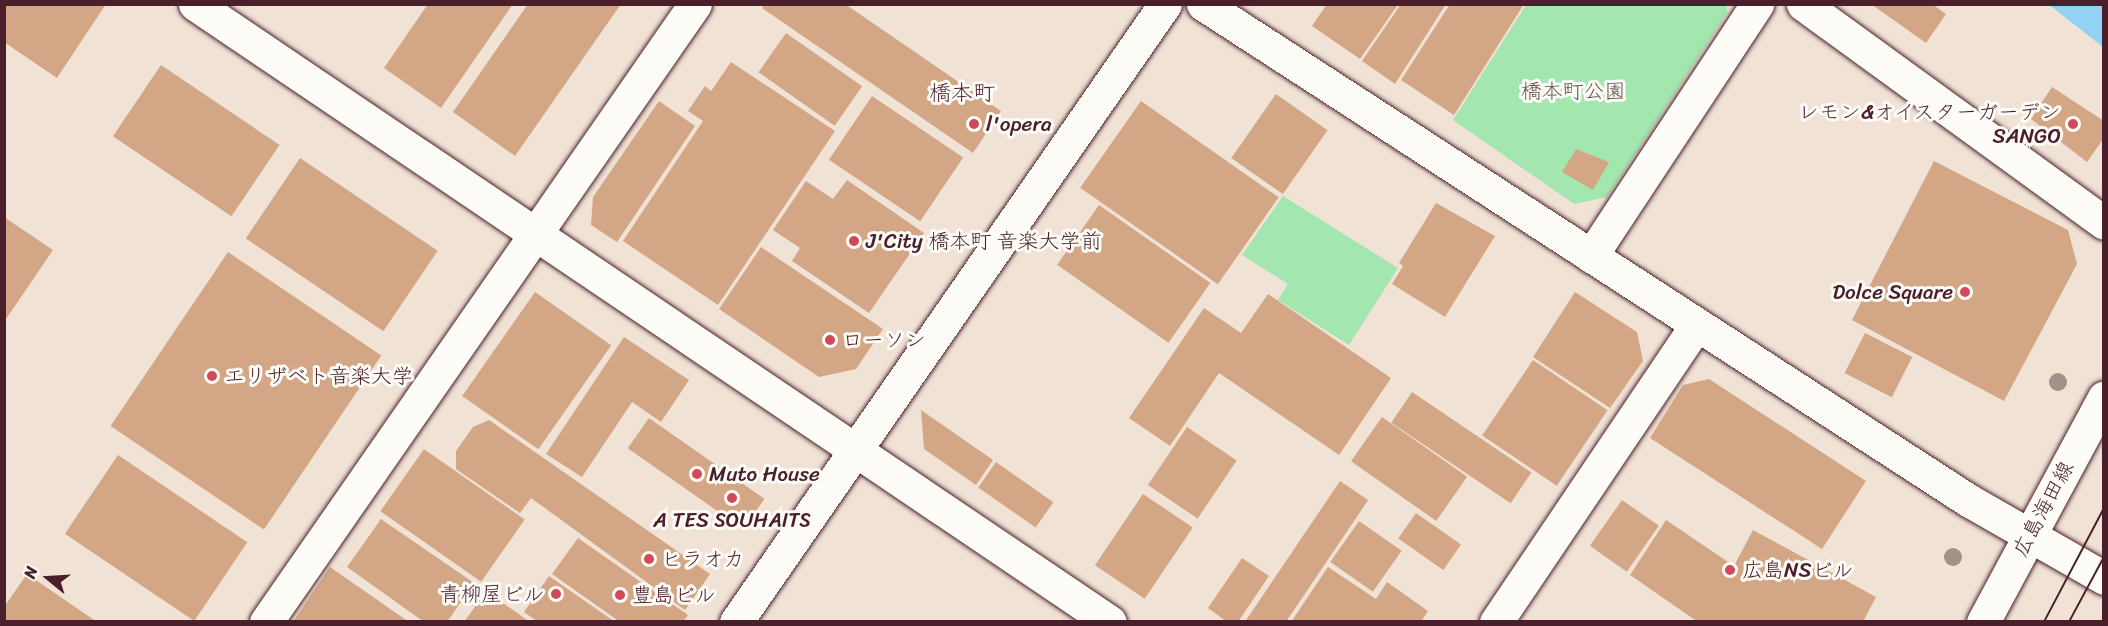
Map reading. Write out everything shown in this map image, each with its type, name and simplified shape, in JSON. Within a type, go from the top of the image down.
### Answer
[{"type":"street","points":[[195,4],[857,448],[1110,621]]},
{"type":"street","points":[[266,621],[537,234],[694,4]]},
{"type":"street","points":[[736,621],[1165,4]]},
{"type":"street","points":[[1203,4],[1696,325],[2028,535],[2103,578]]},
{"type":"street","points":[[1591,256],[1757,4]]},
{"type":"street","points":[[1803,4],[2103,223]]},
{"type":"street","points":[[1496,621],[1696,325]]},
{"type":"street","name":"広島海田線","points":[[1983,621],[2103,397]]},
{"type":"green space","name":"橋本町公園","points":[[1526,5],[1727,5],[1727,13],[1607,197],[1574,204],[1453,120]]},
{"type":"green space","points":[[1283,196],[1398,268],[1349,345],[1278,300],[1288,284],[1242,255]]},
{"type":"water","points":[[2047,5],[2103,5],[2103,47],[2052,7]]},
{"type":"building","points":[[4,4],[106,4],[57,78],[4,42]]},
{"type":"building","points":[[428,4],[513,4],[441,108],[384,68]]},
{"type":"building","points":[[528,4],[621,4],[515,156],[453,112]]},
{"type":"building","points":[[765,4],[845,4],[1001,111],[973,153],[762,8]]},
{"type":"building","points":[[1327,4],[1396,4],[1397,6],[1360,59],[1312,26]]},
{"type":"building","points":[[1401,4],[1446,4],[1395,84],[1362,61]]},
{"type":"building","points":[[1450,4],[1524,4],[1454,115],[1401,80]]},
{"type":"building","points":[[1871,4],[1932,4],[1946,14],[1926,43]]},
{"type":"building","points":[[786,33],[862,86],[835,126],[758,72]]},
{"type":"building","points":[[731,62],[835,131],[718,305],[623,241],[703,121],[688,111],[705,86],[711,91]]},
{"type":"building","points":[[161,65],[280,145],[231,216],[113,136]]},
{"type":"building","points":[[2052,87],[2104,121],[2104,138],[2087,162],[2031,119]]},
{"type":"building","points":[[1276,94],[1328,130],[1283,194],[1231,158]]},
{"type":"building","points":[[872,96],[963,158],[920,221],[829,160]]},
{"type":"building","points":[[659,101],[695,126],[617,242],[591,225],[593,197]]},
{"type":"building","points":[[1141,101],[1279,197],[1218,284],[1080,188]]},
{"type":"building","points":[[1576,149],[1609,162],[1593,190],[1562,172]]},
{"type":"building","points":[[300,158],[438,251],[383,331],[246,238]]},
{"type":"building","name":"Dolce Square","points":[[1934,161],[2068,230],[2077,264],[2004,401],[1852,320]]},
{"type":"building","name":"J'City 橋本町 音楽大学前","points":[[847,180],[924,233],[869,313],[792,261],[800,248],[773,230],[806,181],[833,199]]},
{"type":"building","points":[[1436,203],[1495,236],[1445,317],[1392,284],[1403,266],[1399,263]]},
{"type":"building","points":[[1099,205],[1210,283],[1169,343],[1057,265]]},
{"type":"building","points":[[4,217],[53,250],[4,322]]},
{"type":"building","points":[[761,247],[883,329],[856,369],[819,377],[719,309]]},
{"type":"building","points":[[228,252],[381,355],[264,530],[111,426]]},
{"type":"building","points":[[535,292],[611,345],[538,449],[462,396]]},
{"type":"building","points":[[1575,292],[1637,332],[1643,361],[1610,408],[1533,357]]},
{"type":"building","points":[[1268,294],[1391,378],[1339,455],[1219,373],[1170,446],[1129,418],[1204,308],[1241,333]]},
{"type":"building","points":[[1865,333],[1912,357],[1892,397],[1845,373]]},
{"type":"building","points":[[624,337],[689,380],[661,422],[632,402],[582,477],[546,454]]},
{"type":"building","points":[[1533,360],[1608,410],[1557,486],[1482,435]]},
{"type":"building","points":[[1709,379],[1866,481],[1822,549],[1650,438],[1683,385]]},
{"type":"building","points":[[1412,392],[1531,473],[1511,503],[1391,423]]},
{"type":"building","points":[[921,410],[993,460],[976,485],[924,449]]},
{"type":"building","points":[[1382,417],[1467,477],[1436,521],[1351,461]]},
{"type":"building","name":"Muto House","points":[[649,418],[765,499],[743,529],[628,448]]},
{"type":"building","points":[[489,420],[710,574],[685,610],[531,498],[520,513],[456,469],[456,451],[473,427]]},
{"type":"building","points":[[1187,427],[1237,461],[1198,519],[1148,485]]},
{"type":"building","points":[[424,449],[525,520],[481,582],[380,511]]},
{"type":"building","points":[[118,455],[247,542],[194,621],[65,534]]},
{"type":"building","points":[[996,462],[1053,502],[1036,528],[978,487]]},
{"type":"building","points":[[1340,481],[1368,500],[1286,622],[1245,622]]},
{"type":"building","points":[[1143,494],[1193,528],[1145,599],[1095,565]]},
{"type":"building","points":[[1622,500],[1659,526],[1627,572],[1590,546]]},
{"type":"building","points":[[1416,513],[1461,545],[1443,570],[1398,538]]},
{"type":"building","points":[[381,519],[474,583],[447,622],[424,622],[347,567]]},
{"type":"building","name":"広島NSビル","points":[[1666,520],[1734,566],[1753,530],[1876,597],[1863,622],[1698,622],[1630,575]]},
{"type":"building","points":[[1359,521],[1402,551],[1373,592],[1330,562]]},
{"type":"building","name":"豊島ビル","points":[[578,538],[688,615],[683,622],[620,622],[552,574]]},
{"type":"building","points":[[1242,558],[1269,576],[1238,622],[1227,622],[1208,608]]},
{"type":"building","points":[[330,567],[409,622],[293,622]]},
{"type":"building","points":[[1328,567],[1376,599],[1387,582],[1428,611],[1421,622],[1291,622]]},
{"type":"building","points":[[27,574],[97,622],[4,622],[4,607]]},
{"type":"building","name":"青柳屋ビル","points":[[549,576],[615,622],[538,622],[524,612]]},
{"type":"building","points":[[486,591],[530,622],[464,622]]},
{"type":"tram line","points":[[2044,622],[2104,508]]},
{"type":"tram line","points":[[2069,622],[2104,557]]},
{"type":"place","name":"l'opera","points":[[974,124]]},
{"type":"place","name":"レモン&オイスターガーデン SANGO","points":[[2073,124]]},
{"type":"place","name":"J'City 橋本町 音楽大学前","points":[[854,241]]},
{"type":"place","name":"Dolce Square","points":[[1965,292]]},
{"type":"place","name":"ローソン","points":[[830,340]]},
{"type":"place","name":"エリザベト音楽大学","points":[[212,376]]},
{"type":"place","name":"Muto House","points":[[697,474]]},
{"type":"place","name":"A TES SOUHAITS","points":[[732,498]]},
{"type":"place","name":"ヒラオカ","points":[[649,559]]},
{"type":"place","name":"広島NSビル","points":[[1730,570]]},
{"type":"place","name":"青柳屋ビル","points":[[556,594]]},
{"type":"place","name":"豊島ビル","points":[[620,595]]},
{"type":"district","name":"橋本町","points":[[962,93]]}]
